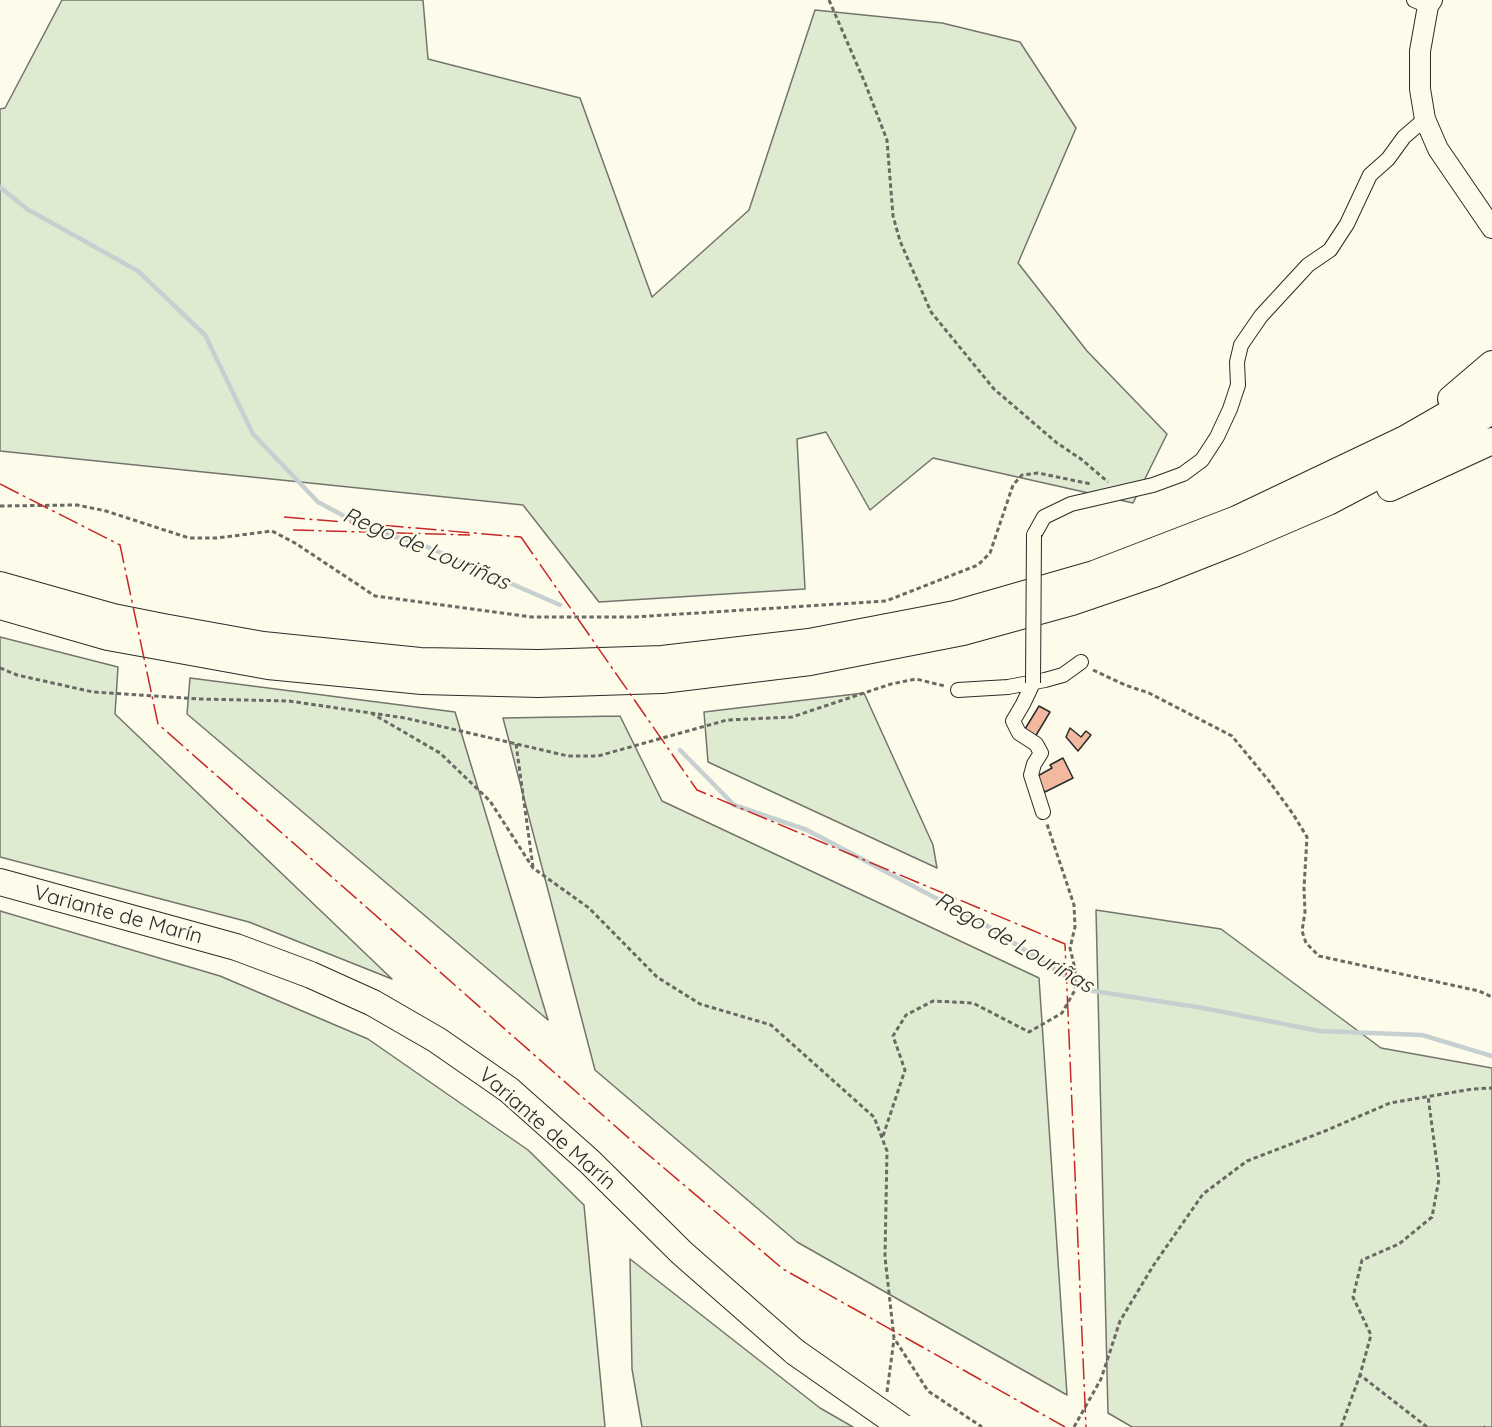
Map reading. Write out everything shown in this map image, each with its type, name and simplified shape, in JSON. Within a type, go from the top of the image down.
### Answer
[{"type":"highway","points":[[1405,439],[1492,364]]},
{"type":"highway","points":[[0,585],[113,617],[263,645],[420,661],[538,663],[662,658],[809,642],[955,614],[1094,574],[1238,519],[1405,439],[1492,389]]},
{"type":"highway","points":[[0,606],[108,637],[268,666],[422,681],[538,684],[663,680],[810,662],[963,632],[1072,602],[1154,574],[1328,502],[1419,454],[1492,411]]},
{"type":"highway","points":[[1235,542],[1324,518],[1492,441]]},
{"type":"highway","name":"Variante de Marín","points":[[0,882],[236,947],[311,975],[373,1003],[437,1040],[517,1097],[590,1162],[682,1253],[795,1352],[902,1427]]},
{"type":"street","points":[[1424,2],[1420,89],[1425,119],[1438,149],[1492,228]]},
{"type":"street","points":[[1043,812],[1031,775],[1034,764],[1041,753],[1036,744],[1019,733],[1013,721],[1033,683],[1034,535],[1044,517],[1071,504],[1153,485],[1183,474],[1202,460],[1217,437],[1233,401],[1238,385],[1237,362],[1241,345],[1261,316],[1308,265],[1330,250],[1347,224],[1370,176],[1388,159],[1404,137],[1425,119]]},
{"type":"street","points":[[958,690],[1033,683],[1063,675],[1081,662]]},
{"type":"path","points":[[829,0],[887,140],[893,216],[900,241],[931,312],[994,389],[1057,443],[1101,475],[1110,485],[1103,485]]},
{"type":"path","points":[[0,506],[77,505],[106,511],[189,538],[216,538],[272,531],[296,543],[375,596],[532,617],[634,617],[886,601],[978,565],[990,553],[1013,485],[1022,475],[1038,473],[1096,485]]},
{"type":"path","points":[[1081,662],[1098,673],[1149,693],[1232,736],[1269,781],[1307,837],[1305,912],[1302,931],[1306,943],[1319,956],[1479,991],[1492,997]]},
{"type":"path","points":[[0,668],[17,675],[93,692],[199,699],[289,701],[405,718],[568,756],[598,756],[727,720],[792,717],[891,684],[916,679],[958,690]]},
{"type":"path","points":[[370,713],[440,753],[490,801],[533,868],[589,908],[657,977],[700,1004],[771,1024],[874,1117],[887,1151],[885,1257],[894,1338],[887,1394]]},
{"type":"path","points":[[516,744],[533,868]]},
{"type":"path","points":[[882,1138],[905,1070],[893,1036],[906,1015],[933,1001],[973,1003],[1029,1032],[1062,1013],[1075,990],[1075,971],[1070,948],[1075,927],[1074,905],[1043,812]]},
{"type":"path","points":[[1074,1427],[1101,1379],[1120,1321],[1153,1266],[1203,1194],[1247,1161],[1390,1103],[1492,1088]]},
{"type":"path","points":[[1341,1427],[1360,1375],[1371,1335],[1353,1297],[1362,1260],[1399,1244],[1432,1217],[1439,1179],[1428,1096]]},
{"type":"path","points":[[894,1338],[928,1391],[982,1427]]},
{"type":"path","points":[[1360,1375],[1427,1427]]},
{"type":"green space","points":[[62,0],[423,0],[428,59],[580,98],[652,297],[749,210],[815,10],[942,23],[1020,42],[1076,128],[1018,263],[1087,351],[1167,434],[1133,503],[933,458],[870,510],[826,432],[797,439],[805,589],[599,602],[523,505],[0,451],[0,109],[5,108]]},
{"type":"green space","points":[[0,637],[118,667],[115,714],[392,979],[249,922],[0,857]]},
{"type":"green space","points":[[190,678],[455,712],[548,1020],[187,714]]},
{"type":"green space","points":[[864,693],[933,845],[937,868],[708,762],[704,712]]},
{"type":"green space","points":[[620,716],[662,801],[1039,978],[1067,1395],[797,1242],[595,1070],[503,718]]},
{"type":"green space","points":[[1096,910],[1221,929],[1381,1048],[1492,1068],[1492,1427],[1132,1427],[1108,1413]]},
{"type":"green space","points":[[0,911],[220,976],[368,1039],[528,1150],[584,1205],[605,1427],[0,1427]]},
{"type":"green space","points":[[630,1259],[820,1408],[853,1427],[642,1427],[632,1369]]},
{"type":"building","points":[[1039,706],[1050,712],[1035,737],[1025,729]]},
{"type":"building","points":[[1070,728],[1081,737],[1086,731],[1091,735],[1078,751],[1066,737]]},
{"type":"building","points":[[1063,758],[1073,778],[1045,792],[1034,778],[1052,768],[1050,765]]},
{"type":"waterway","name":"Rego de Louriñas","points":[[0,187],[27,209],[138,271],[205,335],[253,434],[318,502],[372,531],[416,542],[560,605]]},
{"type":"waterway","name":"Rego de Louriñas","points":[[680,750],[734,805],[807,830],[981,922],[1087,990],[1203,1008],[1319,1031],[1422,1035],[1492,1056]]},
{"type":"power","points":[[0,484],[120,545],[158,724],[631,1140],[783,1269],[1065,1427]]},
{"type":"power","points":[[284,517],[521,537]]},
{"type":"power","points":[[293,530],[470,535]]},
{"type":"power","points":[[521,537],[697,790],[1065,944],[1086,1427]]}]
